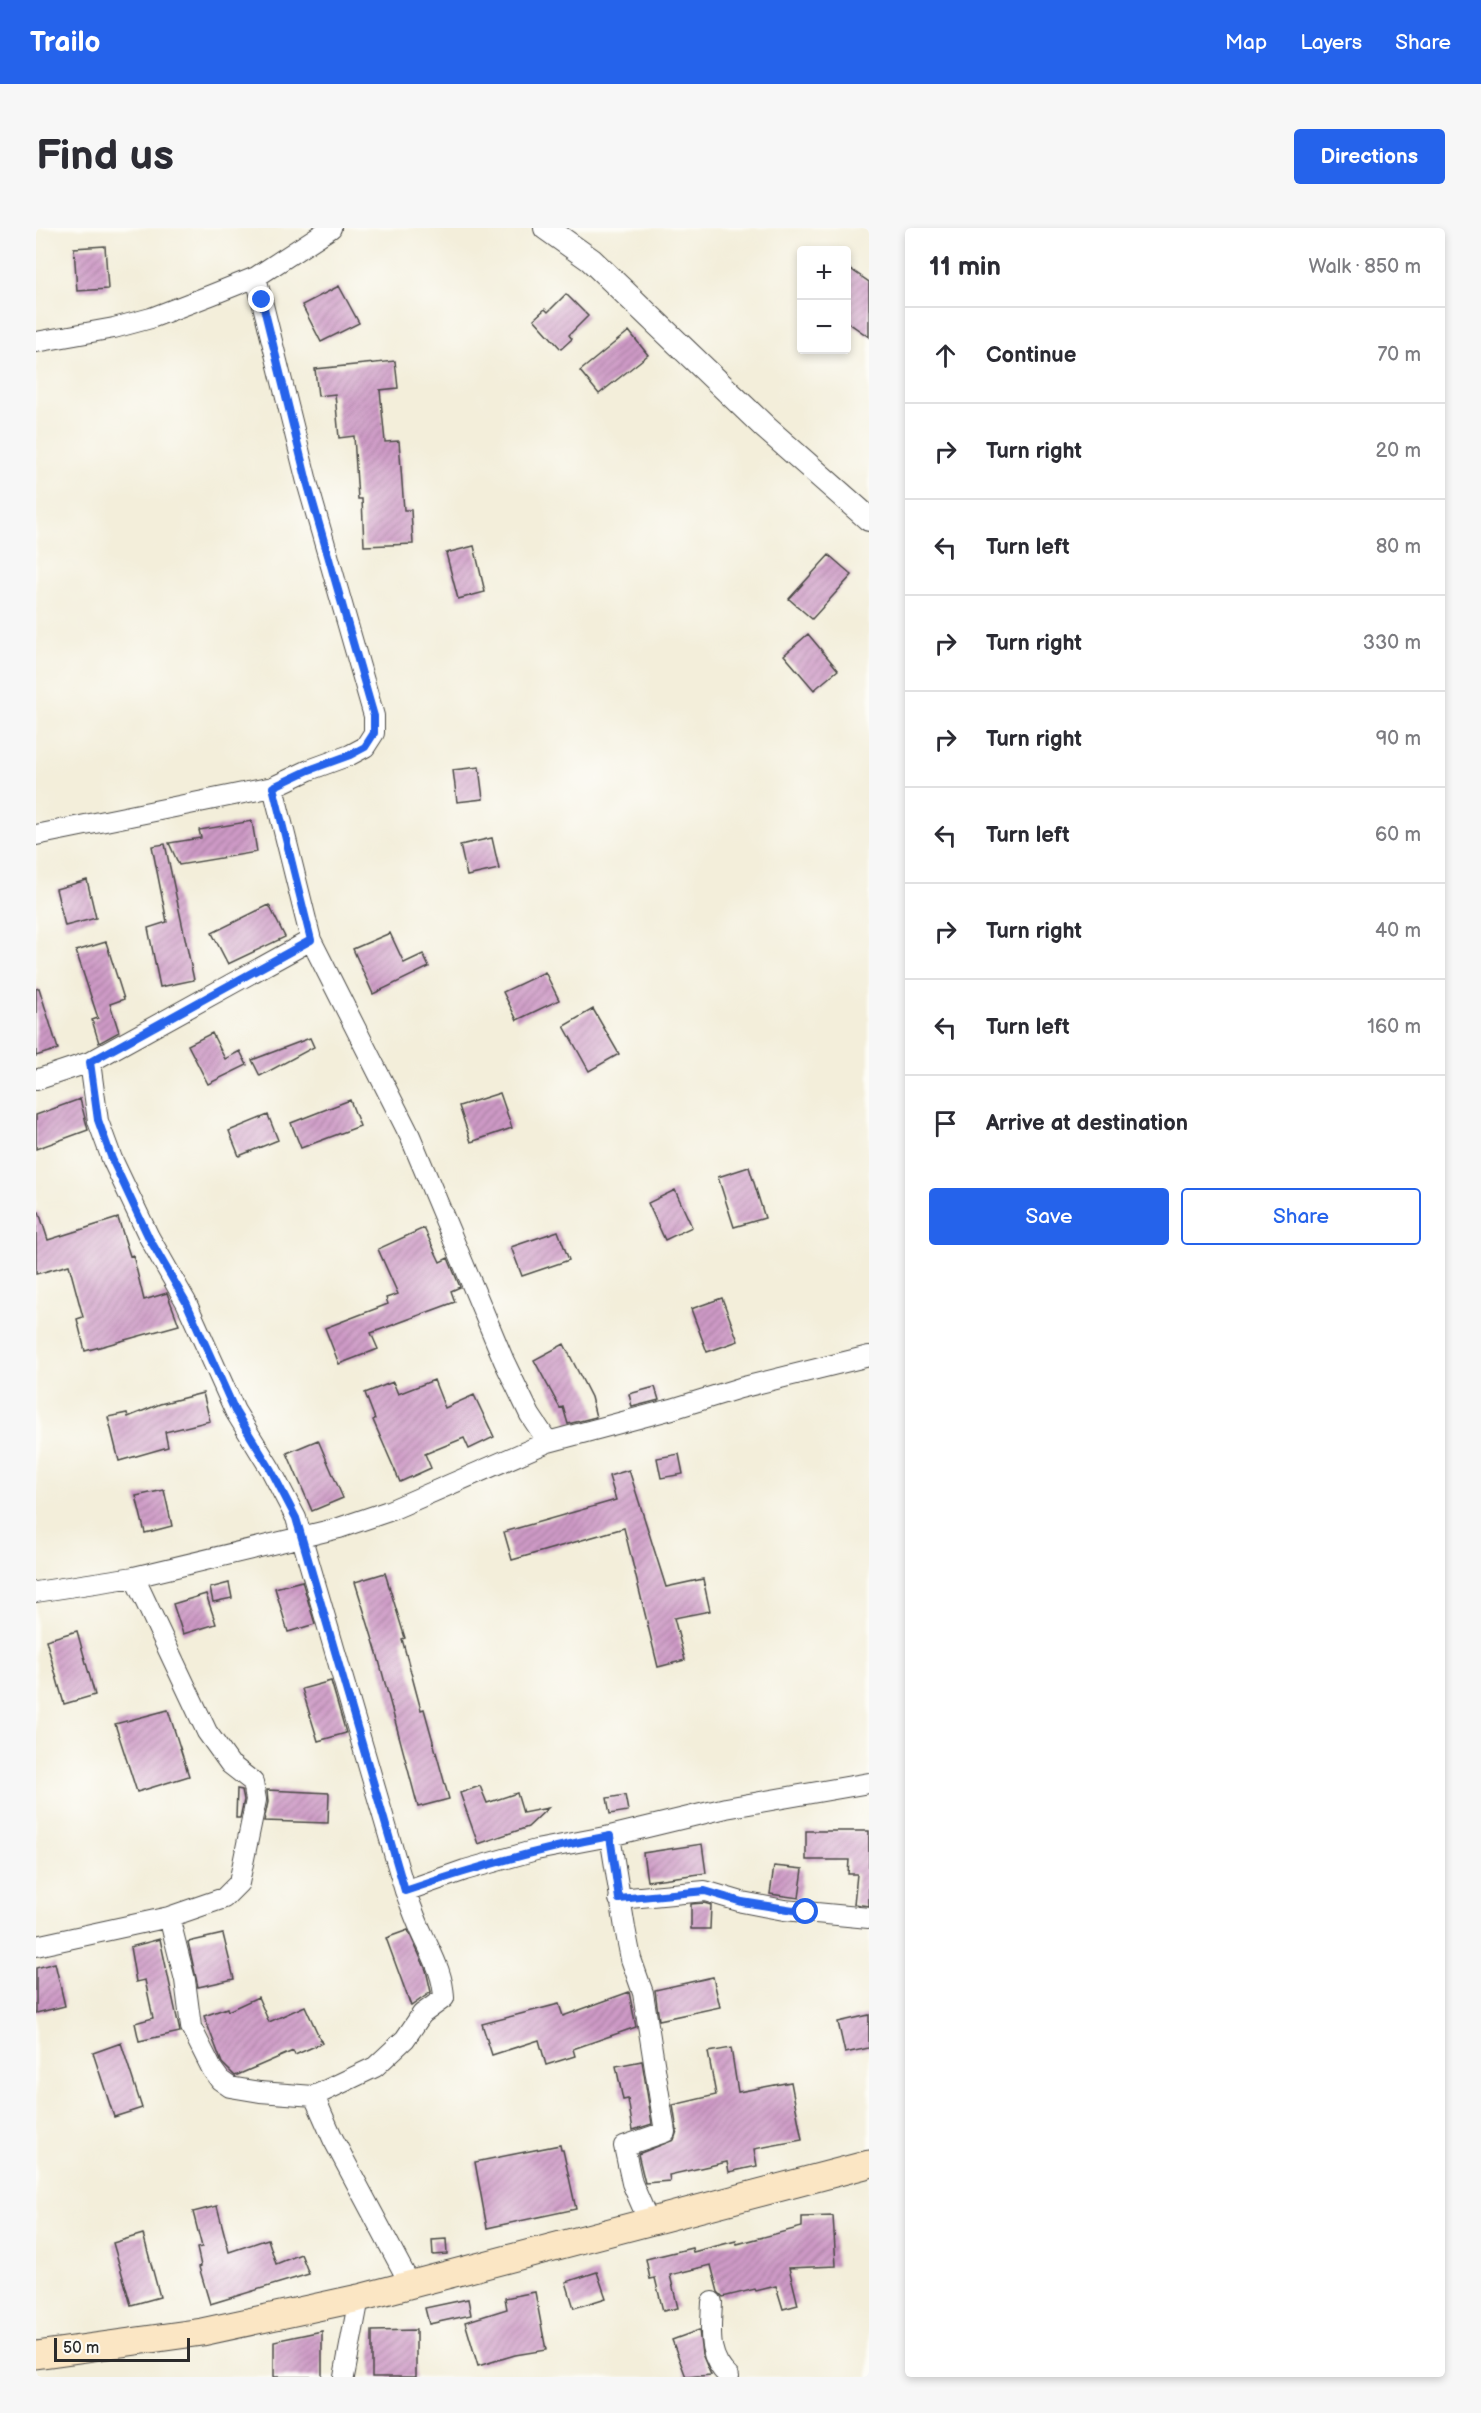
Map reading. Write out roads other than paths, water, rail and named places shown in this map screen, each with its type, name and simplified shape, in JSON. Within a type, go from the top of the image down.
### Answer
[{"type":"main road","points":[[36,2355],[202,2332],[359,2298],[869,2164]]},
{"type":"street","points":[[36,342],[123,326],[151,318],[256,277],[331,228]]},
{"type":"street","points":[[552,229],[591,260],[766,428],[869,519]]},
{"type":"street","points":[[36,835],[273,787],[365,747],[374,733],[374,716],[307,482],[256,277]]},
{"type":"street","points":[[273,787],[311,940],[410,1136],[504,1361],[530,1415],[548,1442]]},
{"type":"street","points":[[36,1080],[90,1062],[311,940]]},
{"type":"street","points":[[90,1062],[98,1120],[112,1159],[149,1238],[186,1302],[235,1411],[284,1494],[302,1536],[405,1891],[423,1935],[436,1959],[444,1998],[422,2014],[405,2039],[375,2067],[314,2096],[230,2087],[220,2080],[191,2027],[185,1980],[169,1917]]},
{"type":"street","points":[[36,1592],[134,1577],[339,1528],[389,1511],[548,1442],[762,1382],[869,1356]]},
{"type":"street","points":[[36,1946],[169,1917],[224,1898],[239,1883],[256,1800],[253,1782],[230,1764],[207,1732],[134,1577]]},
{"type":"street","points":[[405,1891],[465,1870],[536,1850],[610,1836],[726,1808],[869,1783]]},
{"type":"street","points":[[610,1836],[631,1959],[643,1993],[656,2064],[664,2132],[624,2146],[632,2183],[649,2222]]},
{"type":"street","points":[[619,1899],[705,1891],[742,1902],[784,1910],[869,1918]]},
{"type":"street","points":[[314,2096],[333,2139],[410,2284]]},
{"type":"street","points":[[344,2377],[359,2298]]},
{"type":"street","points":[[712,2302],[711,2349],[723,2375]]}]
